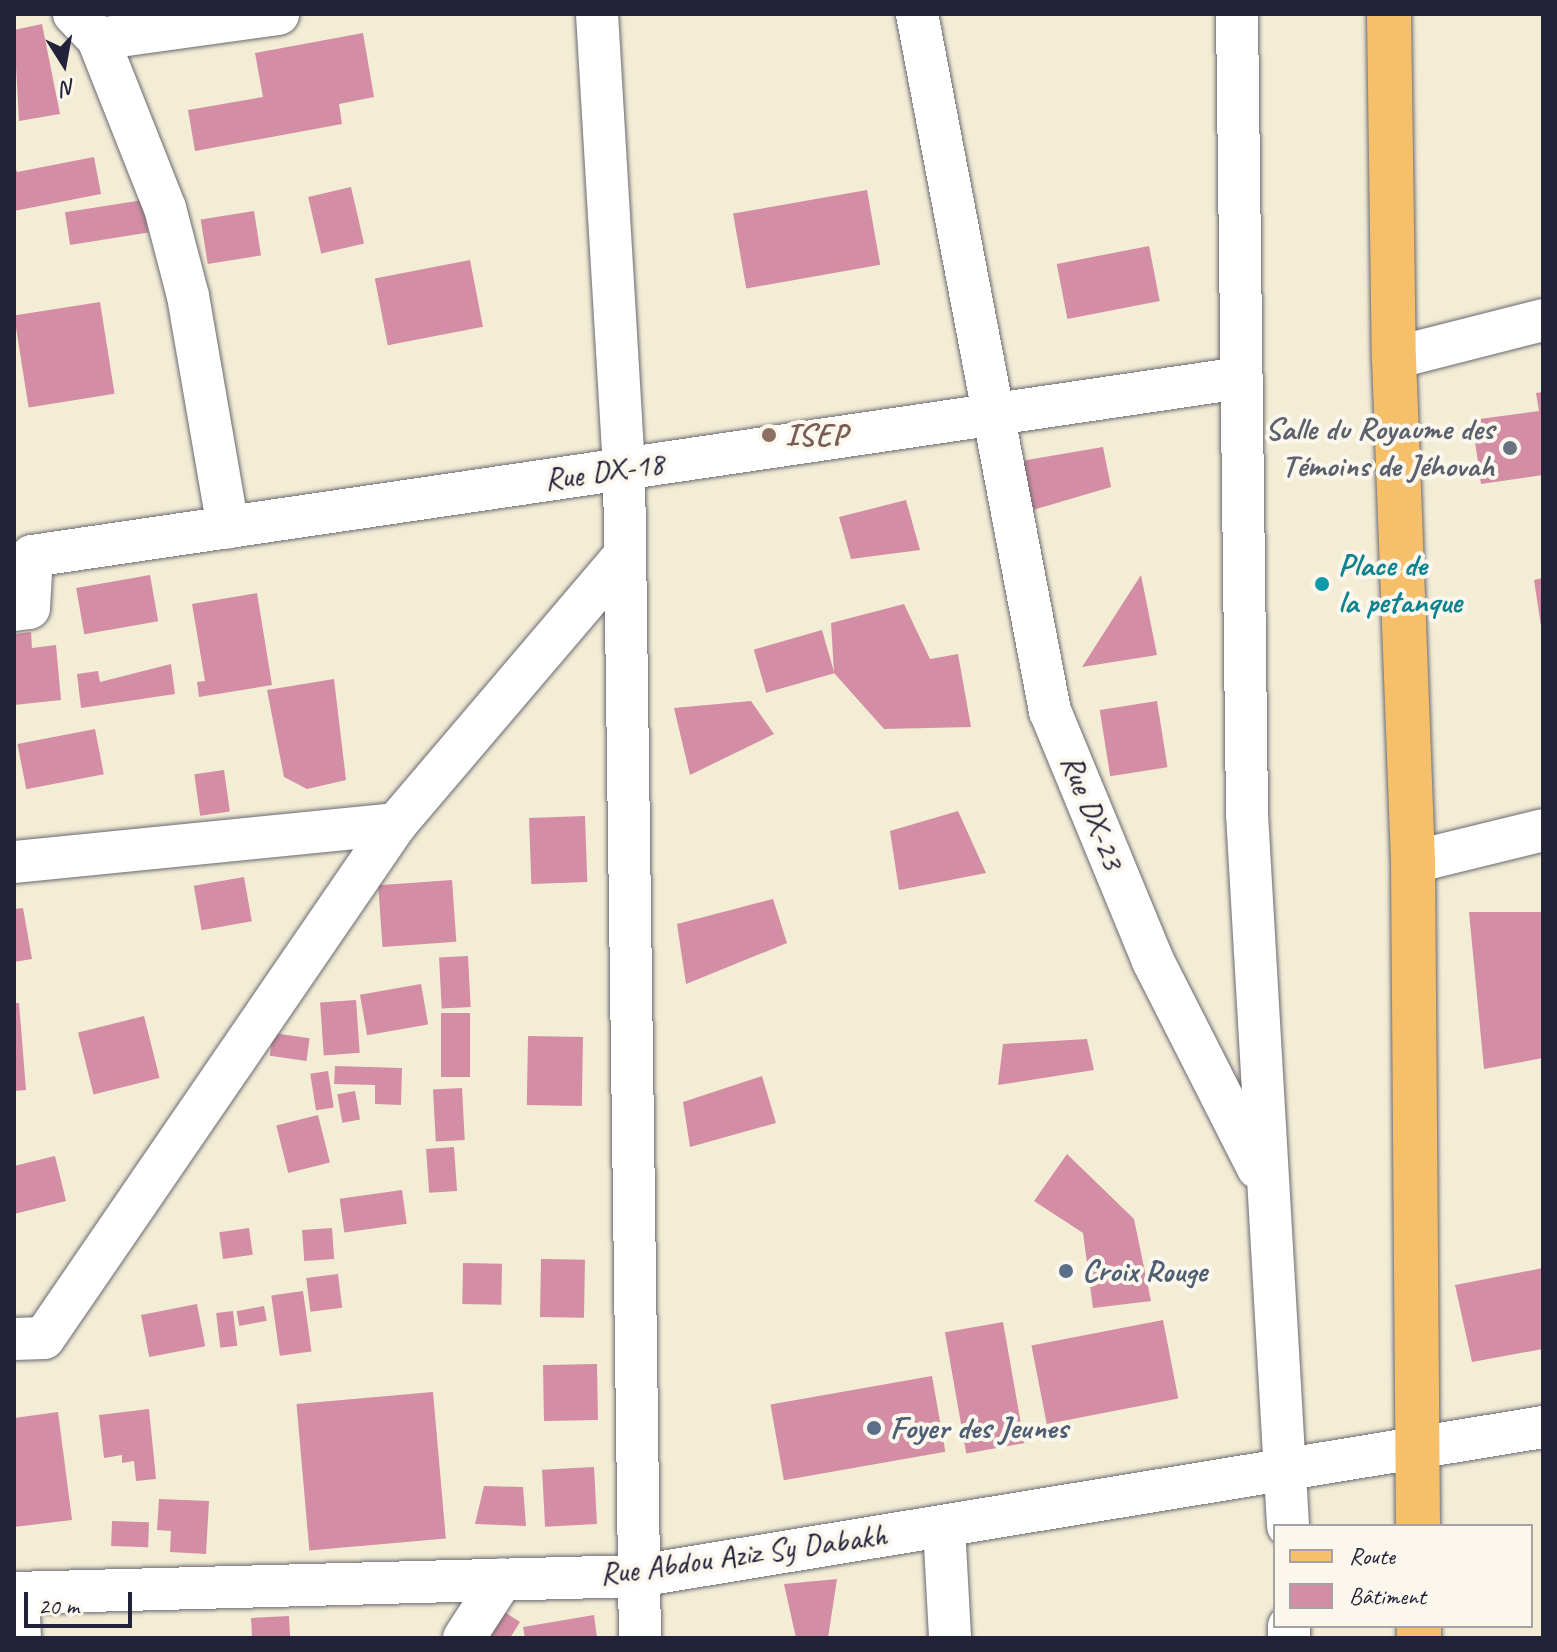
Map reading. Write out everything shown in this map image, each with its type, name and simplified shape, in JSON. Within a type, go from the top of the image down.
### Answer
[{"type":"main road","points":[[1389,14],[1394,358],[1413,862],[1418,1524]]},
{"type":"street","points":[[228,528],[188,296],[165,208],[86,26],[278,14]]},
{"type":"street","points":[[597,14],[624,469],[622,558],[640,1638]]},
{"type":"street","name":"Rue DX-23","points":[[917,14],[1050,711],[1153,961],[1266,1183]]},
{"type":"street","points":[[1237,14],[1247,814],[1288,1524]]},
{"type":"street","points":[[1394,358],[1543,320]]},
{"type":"street","name":"Rue DX-18","points":[[14,610],[29,608],[32,556],[1241,378]]},
{"type":"street","points":[[14,1339],[44,1338],[396,824],[622,558]]},
{"type":"street","points":[[14,862],[396,824]]},
{"type":"street","points":[[1413,862],[1543,830]]},
{"type":"street","name":"Rue Abdou Aziz Sy Dabakh","points":[[16,1593],[638,1576],[1543,1427]]},
{"type":"street","points":[[944,1526],[950,1638]]},
{"type":"street","points":[[464,1638],[502,1579]]},
{"type":"street","points":[[16,1593],[20,1638]]},
{"type":"building","points":[[42,24],[60,114],[19,121],[14,30]]},
{"type":"building","points":[[363,33],[374,97],[339,104],[342,124],[195,151],[188,110],[263,97],[255,53]]},
{"type":"building","points":[[94,157],[101,194],[14,211],[14,163],[17,172]]},
{"type":"building","points":[[351,187],[364,244],[321,253],[308,197]]},
{"type":"building","points":[[867,190],[880,265],[746,288],[733,214]]},
{"type":"building","points":[[143,200],[148,233],[70,245],[65,212]]},
{"type":"building","points":[[254,211],[261,255],[208,264],[201,219]]},
{"type":"building","points":[[1149,246],[1160,301],[1067,319],[1057,264]]},
{"type":"building","points":[[470,260],[483,327],[388,345],[375,279]]},
{"type":"building","points":[[100,302],[115,394],[29,407],[14,316]]},
{"type":"building","name":"Salle du Royaume des Témoins de Jéhovah","points":[[1543,392],[1543,475],[1481,484],[1472,420],[1539,411],[1536,393]]},
{"type":"building","points":[[1103,447],[1111,487],[1026,512],[1021,461]]},
{"type":"building","points":[[906,500],[920,550],[851,559],[839,517]]},
{"type":"building","points":[[150,575],[158,621],[84,634],[76,588]]},
{"type":"building","points":[[1141,575],[1157,655],[1082,667]]},
{"type":"building","points":[[1543,578],[1543,625],[1541,626],[1534,580]]},
{"type":"building","points":[[257,593],[272,685],[199,697],[197,682],[205,681],[192,604]]},
{"type":"building","points":[[904,604],[930,659],[958,654],[971,727],[884,729],[834,673],[831,623]]},
{"type":"building","points":[[822,630],[834,673],[766,693],[754,650]]},
{"type":"building","points":[[31,632],[32,648],[56,645],[61,700],[14,705],[14,634]]},
{"type":"building","points":[[171,664],[175,694],[81,708],[77,674],[98,671],[100,682]]},
{"type":"building","points":[[334,679],[346,780],[307,789],[284,777],[267,690]]},
{"type":"building","points":[[751,701],[774,734],[690,775],[674,708]]},
{"type":"building","points":[[1157,701],[1167,767],[1110,776],[1100,710]]},
{"type":"building","points":[[95,729],[104,774],[26,789],[17,744]]},
{"type":"building","points":[[224,770],[230,812],[200,816],[194,774]]},
{"type":"building","points":[[958,811],[986,873],[899,890],[890,831]]},
{"type":"building","points":[[585,816],[587,882],[531,884],[529,818]]},
{"type":"building","points":[[244,877],[252,921],[202,930],[194,886]]},
{"type":"building","points":[[452,880],[456,942],[383,947],[378,885]]},
{"type":"building","points":[[773,899],[787,943],[686,984],[677,924]]},
{"type":"building","points":[[23,908],[32,959],[14,962],[14,909]]},
{"type":"building","points":[[1469,912],[1543,912],[1543,1058],[1484,1069]]},
{"type":"building","points":[[468,956],[471,1007],[442,1008],[439,958]]},
{"type":"building","points":[[421,984],[428,1024],[367,1035],[360,995]]},
{"type":"building","points":[[356,1000],[360,1053],[324,1055],[320,1003]]},
{"type":"building","points":[[14,1003],[19,1003],[26,1090],[14,1091]]},
{"type":"building","points":[[441,1013],[470,1013],[470,1077],[441,1077]]},
{"type":"building","points":[[144,1016],[159,1078],[94,1095],[78,1032]]},
{"type":"building","points":[[273,1033],[310,1038],[306,1061],[270,1056]]},
{"type":"building","points":[[528,1036],[583,1037],[582,1106],[527,1105]]},
{"type":"building","points":[[1087,1039],[1094,1070],[998,1085],[1003,1044]]},
{"type":"building","points":[[335,1066],[402,1068],[401,1105],[375,1104],[375,1085],[334,1084]]},
{"type":"building","points":[[328,1071],[334,1108],[316,1110],[310,1074]]},
{"type":"building","points":[[762,1076],[776,1123],[690,1147],[683,1102]]},
{"type":"building","points":[[462,1088],[465,1140],[436,1141],[433,1090]]},
{"type":"building","points":[[355,1091],[360,1120],[342,1123],[337,1094]]},
{"type":"building","points":[[318,1115],[330,1163],[288,1173],[276,1125]]},
{"type":"building","points":[[454,1147],[457,1191],[429,1193],[426,1149]]},
{"type":"building","points":[[1067,1154],[1134,1219],[1151,1301],[1093,1308],[1083,1233],[1034,1201]]},
{"type":"building","points":[[55,1156],[66,1201],[14,1214],[14,1166]]},
{"type":"building","points":[[402,1190],[407,1224],[344,1232],[340,1199]]},
{"type":"building","points":[[249,1228],[253,1255],[223,1259],[219,1232]]},
{"type":"building","points":[[332,1228],[334,1259],[304,1261],[302,1230]]},
{"type":"building","points":[[541,1259],[585,1260],[584,1318],[540,1317]]},
{"type":"building","points":[[463,1263],[502,1264],[501,1305],[462,1304]]},
{"type":"building","points":[[1543,1268],[1543,1349],[1472,1362],[1455,1285]]},
{"type":"building","points":[[338,1274],[342,1308],[310,1312],[306,1278]]},
{"type":"building","points":[[303,1291],[311,1351],[280,1356],[271,1295]]},
{"type":"building","points":[[197,1304],[205,1346],[149,1357],[141,1315]]},
{"type":"building","points":[[264,1306],[267,1321],[239,1326],[237,1311]]},
{"type":"building","points":[[233,1311],[237,1346],[220,1348],[216,1313]]},
{"type":"building","points":[[1163,1320],[1178,1399],[1047,1424],[1031,1346]]},
{"type":"building","points":[[1003,1322],[1024,1443],[966,1453],[945,1332]]},
{"type":"building","points":[[597,1364],[598,1420],[544,1421],[543,1365]]},
{"type":"building","points":[[932,1376],[945,1452],[784,1480],[770,1404]]},
{"type":"building","points":[[433,1392],[446,1538],[309,1550],[297,1404]]},
{"type":"building","points":[[149,1409],[156,1479],[136,1481],[134,1461],[122,1463],[122,1455],[104,1458],[99,1415]]},
{"type":"building","points":[[58,1412],[72,1520],[14,1527],[14,1418]]},
{"type":"building","points":[[594,1467],[597,1524],[545,1527],[542,1470]]},
{"type":"building","points":[[484,1486],[523,1487],[526,1526],[475,1524]]},
{"type":"building","points":[[159,1499],[209,1501],[206,1554],[170,1552],[171,1531],[157,1530]]},
{"type":"building","points":[[112,1521],[149,1522],[148,1547],[111,1546]]},
{"type":"building","points":[[837,1579],[828,1638],[796,1638],[784,1584]]},
{"type":"building","points":[[500,1609],[520,1622],[510,1638],[480,1638]]},
{"type":"building","points":[[594,1615],[597,1638],[525,1638],[523,1627]]},
{"type":"building","points":[[289,1616],[290,1638],[252,1638],[251,1618]]},
{"type":"place","name":"ISEP","points":[[769,435]]},
{"type":"place","name":"Salle du Royaume des Témoins de Jéhovah","points":[[1510,448]]},
{"type":"place","name":"Place de la petanque","points":[[1322,584]]},
{"type":"place","name":"Croix Rouge","points":[[1066,1271]]},
{"type":"place","name":"Foyer des Jeunes","points":[[874,1428]]}]
